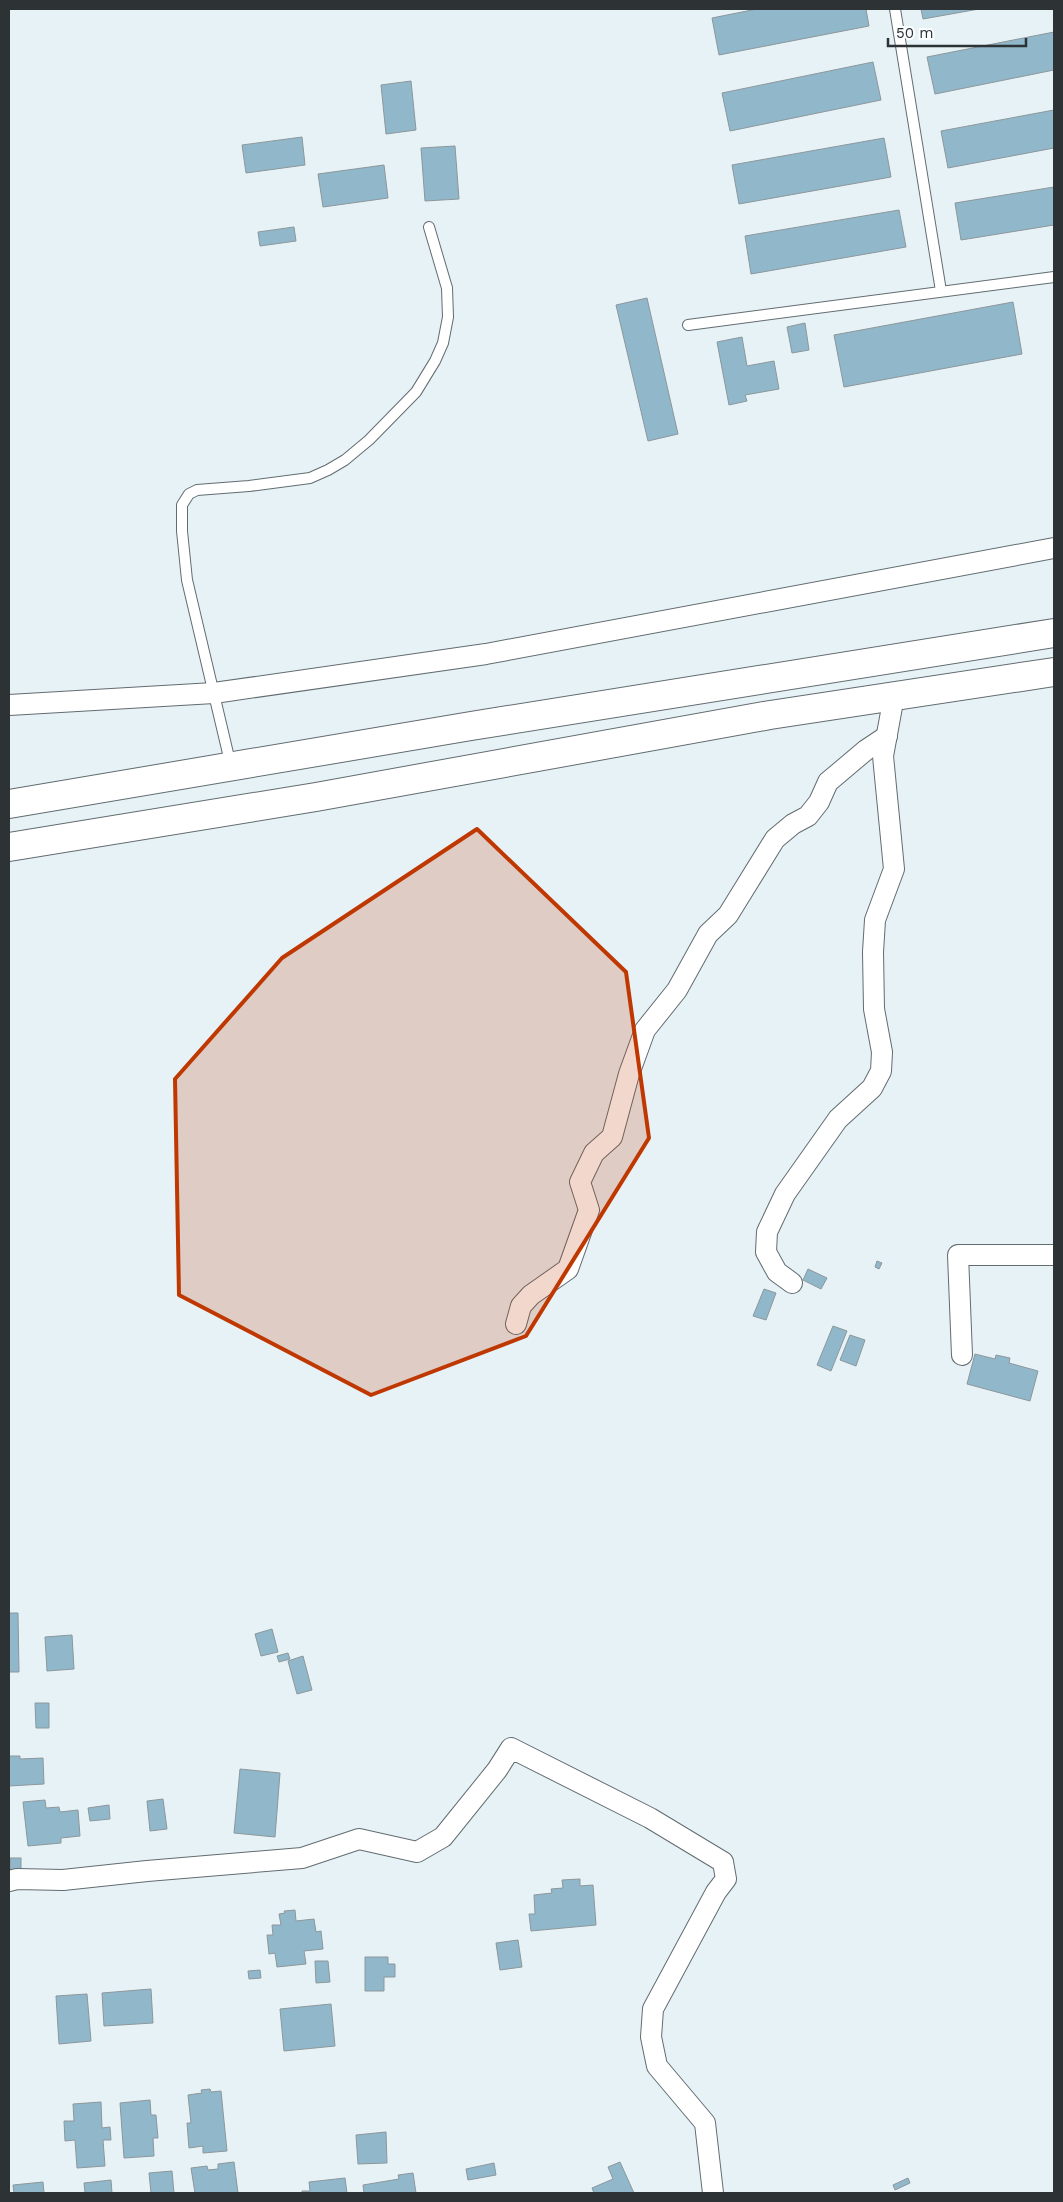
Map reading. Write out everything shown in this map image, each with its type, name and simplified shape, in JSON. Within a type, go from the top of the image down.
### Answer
[{"type":"highway","points":[[9,804],[471,726],[1054,633]]},
{"type":"highway","points":[[9,847],[316,796],[770,715],[1054,672]]},
{"type":"street","points":[[9,705],[214,693],[486,654],[1054,548]]},
{"type":"street","points":[[792,1283],[777,1272],[766,1252],[766,1232],[785,1194],[838,1118],[872,1088],[881,1071],[882,1052],[874,1010],[873,952],[875,920],[894,869],[884,756],[894,696]]},
{"type":"street","points":[[516,1324],[521,1306],[531,1295],[568,1269],[589,1210],[580,1182],[594,1153],[612,1137],[629,1074],[645,1030],[677,990],[708,934],[728,915],[776,839],[793,824],[808,816],[818,802],[828,782],[866,750],[887,736]]},
{"type":"street","points":[[962,1355],[958,1255],[1054,1255]]},
{"type":"street","points":[[9,1881],[17,1879],[63,1880],[147,1870],[302,1858],[358,1839],[417,1852],[443,1838],[497,1770],[511,1748],[650,1818],[722,1862],[726,1879],[716,1892],[653,2009],[651,2037],[657,2066],[705,2123],[713,2193]]},
{"type":"lane","points":[[895,9],[940,291]]},
{"type":"lane","points":[[232,767],[221,730],[187,580],[182,531],[182,504],[189,494],[197,490],[249,486],[310,478],[328,470],[345,460],[369,440],[416,392],[435,361],[442,343],[448,317],[447,288],[429,227]]},
{"type":"lane","points":[[688,325],[1054,277]]},
{"type":"highlighted area","points":[[477,829],[626,972],[649,1138],[526,1336],[371,1395],[179,1295],[175,1079],[282,958]]},
{"type":"building","points":[[757,9],[866,9],[869,26],[719,55],[712,18]]},
{"type":"building","points":[[921,9],[979,9],[923,19]]},
{"type":"building","points":[[1054,32],[1054,70],[935,94],[927,57]]},
{"type":"building","points":[[873,62],[881,100],[730,131],[722,93]]},
{"type":"building","points":[[411,81],[416,130],[386,134],[381,85]]},
{"type":"building","points":[[1054,110],[1054,148],[948,168],[941,131]]},
{"type":"building","points":[[302,137],[305,165],[246,173],[242,145]]},
{"type":"building","points":[[884,138],[891,177],[739,204],[732,165]]},
{"type":"building","points":[[455,146],[459,199],[425,201],[421,148]]},
{"type":"building","points":[[384,165],[388,198],[323,207],[318,174]]},
{"type":"building","points":[[1054,187],[1054,225],[961,240],[955,203]]},
{"type":"building","points":[[899,210],[906,247],[751,274],[745,236]]},
{"type":"building","points":[[294,227],[296,241],[260,246],[258,232]]},
{"type":"building","points":[[647,298],[678,434],[648,441],[616,305]]},
{"type":"building","points":[[1013,302],[1022,354],[844,387],[834,335]]},
{"type":"building","points":[[805,323],[809,350],[792,353],[787,327]]},
{"type":"building","points":[[742,337],[747,366],[774,361],[779,389],[745,395],[747,401],[729,405],[717,342]]},
{"type":"building","points":[[877,1261],[882,1263],[879,1269],[875,1267]]},
{"type":"building","points":[[808,1269],[827,1278],[821,1289],[803,1280]]},
{"type":"building","points":[[764,1289],[776,1293],[766,1320],[753,1316]]},
{"type":"building","points":[[833,1326],[847,1331],[831,1371],[817,1365]]},
{"type":"building","points":[[850,1335],[865,1340],[856,1366],[840,1360]]},
{"type":"building","points":[[975,1354],[995,1359],[996,1355],[1010,1358],[1009,1363],[1038,1371],[1030,1401],[967,1384]]},
{"type":"building","points":[[9,1613],[18,1613],[19,1672],[9,1672]]},
{"type":"building","points":[[272,1629],[278,1652],[261,1656],[255,1634]]},
{"type":"building","points":[[72,1635],[74,1669],[47,1671],[45,1637]]},
{"type":"building","points":[[288,1653],[290,1659],[279,1662],[277,1656]]},
{"type":"building","points":[[303,1656],[312,1690],[297,1694],[288,1661]]},
{"type":"building","points":[[35,1703],[49,1703],[49,1728],[36,1728]]},
{"type":"building","points":[[9,1756],[20,1756],[20,1759],[43,1758],[44,1784],[9,1786]]},
{"type":"building","points":[[240,1769],[280,1773],[275,1837],[234,1833]]},
{"type":"building","points":[[163,1799],[167,1829],[150,1831],[147,1801]]},
{"type":"building","points":[[45,1800],[46,1808],[59,1807],[60,1812],[78,1810],[80,1836],[61,1838],[61,1843],[28,1846],[23,1802]]},
{"type":"building","points":[[109,1805],[110,1819],[90,1821],[88,1808]]},
{"type":"building","points":[[10,1858],[21,1858],[21,1870],[10,1870]]},
{"type":"building","points":[[580,1879],[580,1886],[593,1885],[596,1925],[531,1931],[529,1914],[535,1914],[534,1895],[552,1893],[551,1889],[563,1888],[562,1880]]},
{"type":"building","points":[[295,1910],[296,1921],[314,1919],[316,1932],[321,1931],[323,1949],[304,1951],[306,1964],[277,1967],[275,1953],[269,1954],[267,1935],[273,1935],[272,1925],[281,1925],[279,1914],[285,1913],[284,1911]]},
{"type":"building","points":[[518,1940],[522,1967],[500,1970],[496,1943]]},
{"type":"building","points":[[365,1957],[388,1957],[388,1964],[395,1964],[395,1977],[384,1977],[384,1991],[365,1991]]},
{"type":"building","points":[[315,1961],[328,1961],[330,1982],[316,1983]]},
{"type":"building","points":[[260,1970],[261,1978],[249,1979],[248,1971]]},
{"type":"building","points":[[151,1989],[153,2023],[104,2026],[102,1993]]},
{"type":"building","points":[[87,1994],[91,2041],[59,2044],[56,1996]]},
{"type":"building","points":[[331,2004],[335,2046],[284,2051],[280,2009]]},
{"type":"building","points":[[210,2089],[211,2092],[221,2091],[227,2151],[203,2153],[203,2146],[189,2148],[187,2123],[191,2123],[188,2095],[202,2093],[201,2090]]},
{"type":"building","points":[[150,2100],[151,2115],[156,2115],[158,2138],[153,2138],[154,2156],[124,2158],[120,2103]]},
{"type":"building","points":[[101,2102],[102,2128],[110,2127],[111,2140],[103,2140],[105,2166],[77,2168],[75,2140],[65,2141],[64,2121],[74,2121],[73,2104]]},
{"type":"building","points":[[386,2132],[387,2163],[358,2164],[356,2135]]},
{"type":"building","points":[[234,2162],[238,2193],[195,2193],[191,2168],[207,2166],[208,2170],[218,2169],[218,2164]]},
{"type":"building","points":[[620,2162],[634,2193],[594,2193],[592,2188],[613,2179],[608,2167]]},
{"type":"building","points":[[494,2163],[496,2175],[468,2180],[466,2169]]},
{"type":"building","points":[[172,2171],[174,2193],[151,2193],[149,2173]]},
{"type":"building","points":[[413,2173],[416,2193],[364,2193],[363,2185],[399,2179],[398,2175]]},
{"type":"building","points":[[345,2178],[347,2193],[302,2193],[302,2191],[310,2191],[309,2182]]},
{"type":"building","points":[[908,2178],[910,2183],[895,2190],[893,2185]]},
{"type":"building","points":[[111,2180],[112,2193],[85,2193],[84,2183]]},
{"type":"building","points":[[43,2182],[44,2193],[14,2193],[13,2185]]}]
